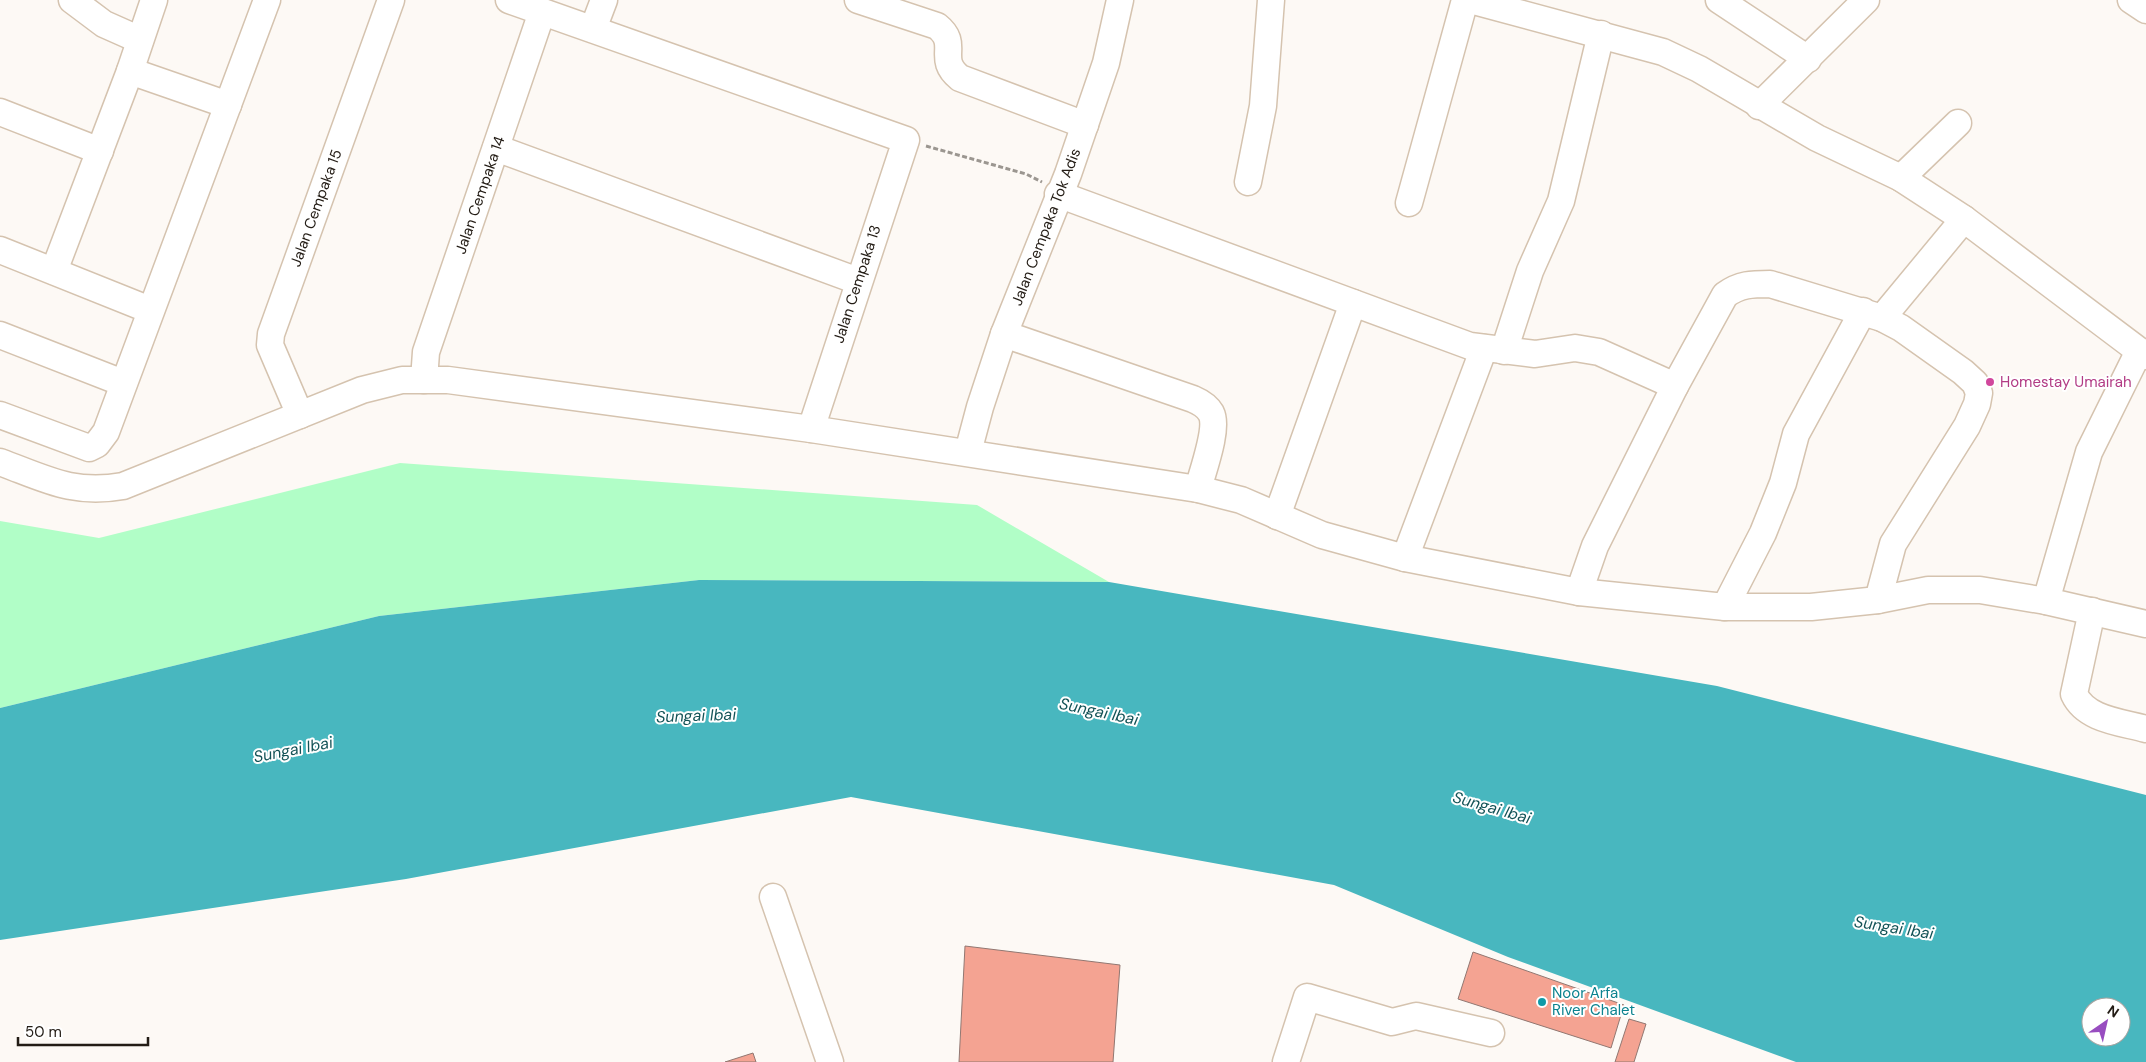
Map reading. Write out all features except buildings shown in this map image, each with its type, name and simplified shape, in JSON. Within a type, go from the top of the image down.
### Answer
[{"type":"street","points":[[72,0],[109,27],[140,40]]},
{"type":"street","points":[[54,271],[130,71],[154,0]]},
{"type":"street","points":[[0,415],[89,448],[98,444],[106,432],[266,0]]},
{"type":"street","name":"Jalan Cempaka 15","points":[[300,415],[270,346],[271,334],[391,0]]},
{"type":"street","points":[[509,0],[542,12],[599,13],[906,140]]},
{"type":"street","points":[[858,0],[938,26],[946,33],[949,40],[948,64],[951,71],[960,78],[1082,133]]},
{"type":"street","name":"Jalan Cempaka Tok Adis","points":[[968,452],[980,407],[1004,334],[1063,184],[1106,62],[1120,0]]},
{"type":"street","points":[[1248,182],[1263,106],[1271,0]]},
{"type":"street","points":[[1409,203],[1465,0]]},
{"type":"street","points":[[1470,0],[1664,52],[1699,69],[1759,106],[1817,138],[1901,178],[1964,220],[2143,354],[2089,452],[2046,600]]},
{"type":"street","points":[[1719,0],[1808,59]]},
{"type":"street","points":[[2131,0],[2146,10]]},
{"type":"street","points":[[1759,106],[1808,59],[1857,3]]},
{"type":"street","name":"Jalan Cempaka 14","points":[[424,380],[426,352],[542,12]]},
{"type":"street","points":[[1405,558],[1494,350],[1561,202],[1601,34]]},
{"type":"street","points":[[130,71],[228,105]]},
{"type":"street","points":[[0,112],[100,151]]},
{"type":"street","points":[[1901,178],[1958,124]]},
{"type":"street","name":"Jalan Cempaka 13","points":[[811,429],[858,281],[906,140]]},
{"type":"street","points":[[496,148],[858,281]]},
{"type":"street","points":[[1063,184],[1337,296],[1470,346],[1535,354],[1575,348],[1599,352],[1675,386]]},
{"type":"street","points":[[1725,607],[1763,533],[1783,483],[1796,434],[1873,315],[1964,220]]},
{"type":"street","points":[[0,250],[150,310]]},
{"type":"street","points":[[1579,592],[1595,546],[1675,386],[1725,295],[1736,287],[1750,284],[1770,284],[1873,315],[1901,328],[1963,372],[1975,383],[1979,393],[1977,404],[1967,426],[1893,544],[1878,600]]},
{"type":"street","points":[[1258,507],[1337,296]]},
{"type":"street","points":[[1004,334],[1204,404],[1212,414],[1214,426],[1198,490]]},
{"type":"street","points":[[0,335],[123,383]]},
{"type":"street","points":[[0,462],[60,485],[89,490],[115,488],[362,390],[402,380],[448,380],[968,452],[1198,490],[1258,507],[1322,535],[1405,558],[1579,592],[1725,607],[1811,607],[1878,600],[1928,590],[1980,590],[2046,600],[2146,624]]},
{"type":"street","points":[[2092,611],[2074,694],[2078,704],[2105,719],[2146,729]]},
{"type":"street","points":[[773,897],[830,1062]]},
{"type":"street","points":[[1286,1062],[1306,997],[1392,1022],[1416,1016],[1491,1033]]},
{"type":"path","points":[[906,140],[1036,178],[1063,184]]},
{"type":"green space","points":[[400,463],[977,505],[1109,582],[699,580],[379,616],[0,708],[0,521],[99,538]]},
{"type":"water","name":"Sungai Ibai","points":[[699,580],[1109,582],[1717,686],[2146,795],[2146,1062],[1796,1062],[1508,957],[1334,885],[851,797],[406,879],[0,940],[0,708],[379,616]]},
{"type":"place","name":"Homestay Umairah","points":[[1990,382]]},
{"type":"place","name":"Noor Arfa River Chalet","points":[[1542,1002]]}]
